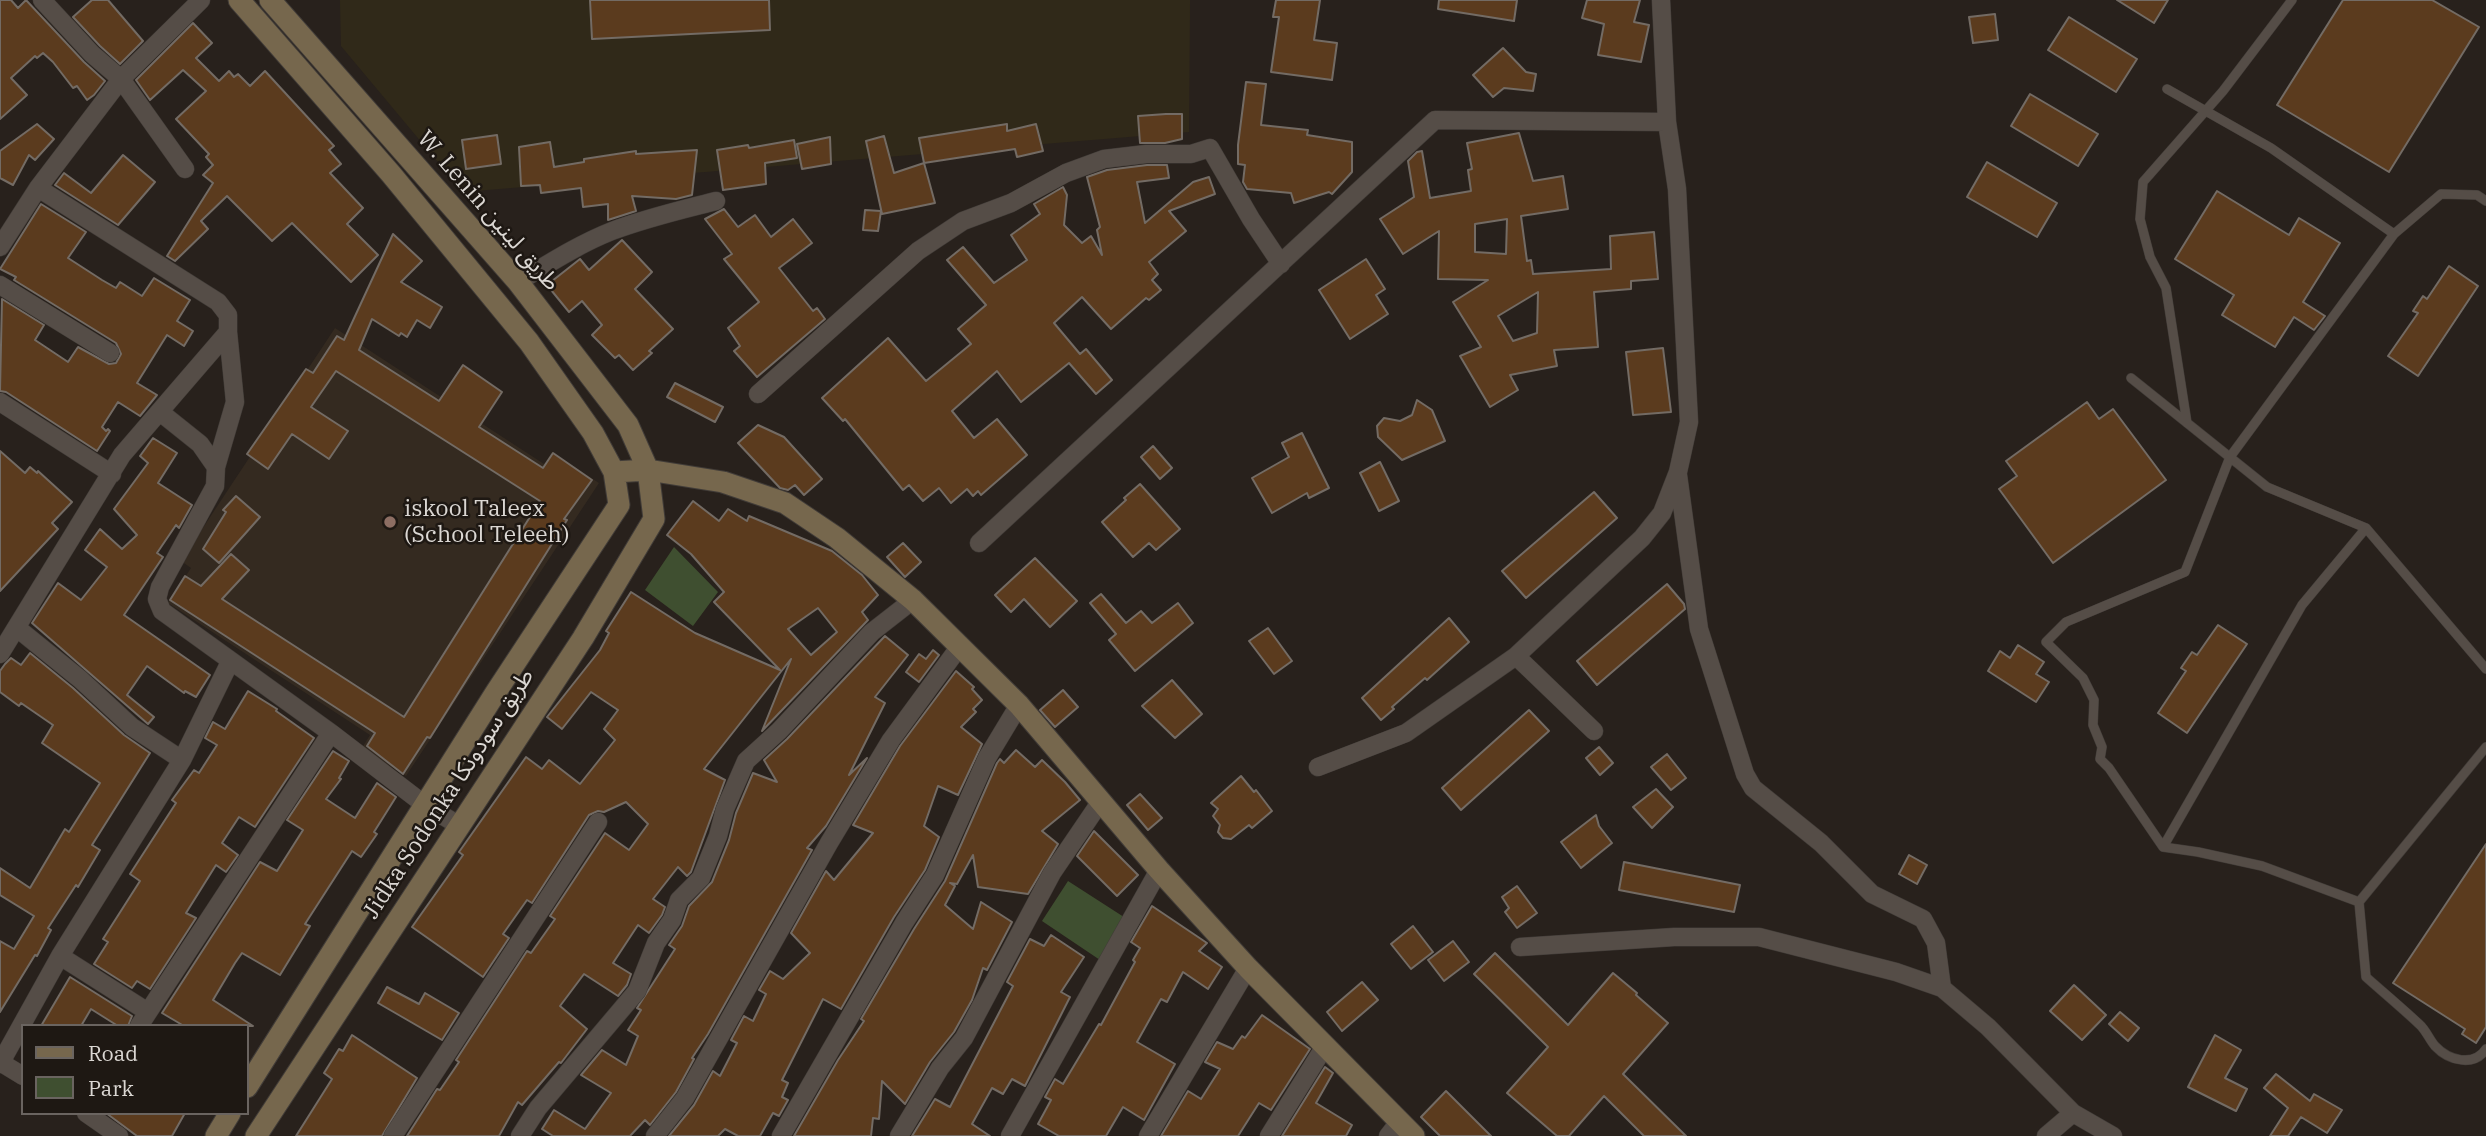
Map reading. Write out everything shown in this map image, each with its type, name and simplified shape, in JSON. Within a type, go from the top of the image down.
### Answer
[{"type":"main road","points":[[239,0],[391,174],[529,342],[593,433],[614,472],[648,470],[723,482],[785,503],[837,538],[913,600],[1019,705],[1159,870],[1248,968],[1325,1046],[1400,1131]]},
{"type":"main road","name":"W. Lenin طريق لينين","points":[[270,0],[284,9],[517,282],[628,425],[648,470]]},
{"type":"main road","points":[[529,342],[553,328]]},
{"type":"main road","name":"Jidka Sodonka طريق سودونكا","points":[[256,1136],[583,638],[654,519],[648,470]]},
{"type":"main road","name":"Jidka Sodonka طريق سودونكا","points":[[248,1085],[496,692],[619,505],[614,472]]},
{"type":"main road","points":[[216,1136],[229,1115]]},
{"type":"street","points":[[42,0],[92,54],[121,79],[185,169]]},
{"type":"street","points":[[0,247],[38,188],[121,79],[201,0]]},
{"type":"street","points":[[1318,767],[1406,733],[1516,656],[1642,538],[1661,513],[1678,472],[1689,422],[1677,189],[1667,122],[1661,0]]},
{"type":"street","points":[[979,543],[1435,120],[1667,122]]},
{"type":"street","points":[[758,394],[918,251],[962,221],[1011,202],[1066,173],[1104,159],[1146,154],[1191,154],[1210,148],[1281,264]]},
{"type":"street","points":[[38,188],[218,302],[228,315],[235,402],[216,467],[215,486],[160,587],[157,599],[162,611],[331,733],[425,806],[460,826]]},
{"type":"street","points":[[517,282],[611,231],[716,201]]},
{"type":"street","points":[[0,285],[110,353]]},
{"type":"street","points":[[0,654],[122,455],[228,332]]},
{"type":"street","points":[[0,402],[112,474]]},
{"type":"street","points":[[160,412],[200,444],[216,467]]},
{"type":"street","points":[[1678,472],[1699,629],[1745,774],[1753,788],[1821,843],[1872,894],[1923,919],[1936,943],[1942,988]]},
{"type":"street","points":[[520,1136],[538,1108],[636,990],[656,943],[671,920],[679,900],[701,878],[718,836],[725,809],[746,761],[779,731],[872,632],[913,600]]},
{"type":"street","points":[[17,628],[80,679],[132,727],[182,760]]},
{"type":"street","points":[[655,1136],[685,1098],[822,855],[891,740],[960,646]]},
{"type":"street","points":[[1516,656],[1594,732]]},
{"type":"street","points":[[22,1024],[60,956],[182,760],[230,662]]},
{"type":"street","points":[[781,1136],[934,875],[987,758],[1019,705]]},
{"type":"street","points":[[60,956],[143,1019],[331,733]]},
{"type":"street","points":[[899,1136],[940,1068],[964,1038],[1052,873],[1101,801]]},
{"type":"street","points":[[393,1136],[598,822]]},
{"type":"street","points":[[1010,1136],[1159,870]]},
{"type":"street","points":[[1520,947],[1674,937],[1759,937],[1896,972],[1942,988],[1988,1027],[2073,1113],[2113,1136]]},
{"type":"street","points":[[1148,1136],[1248,968]]},
{"type":"street","points":[[21,1026],[0,1063],[21,1075]]},
{"type":"street","points":[[1269,1136],[1325,1046]]},
{"type":"street","points":[[2046,1136],[2073,1113]]},
{"type":"street","points":[[89,1115],[119,1136]]},
{"type":"lane","points":[[2187,423],[2166,288],[2150,257],[2140,219],[2143,182],[2206,111],[2292,0]]},
{"type":"lane","points":[[2167,89],[2271,148],[2394,234]]},
{"type":"lane","points":[[2359,902],[2262,866],[2163,847],[2100,758],[2102,747],[2092,725],[2094,700],[2083,678],[2046,642],[2066,622],[2185,572],[2230,457],[2394,234],[2441,194],[2477,195],[2486,201]]},
{"type":"lane","points":[[2131,378],[2267,487],[2367,528],[2486,669]]},
{"type":"lane","points":[[2163,847],[2302,605],[2367,528]]},
{"type":"lane","points":[[2486,747],[2359,902],[2366,977],[2422,1027],[2435,1047],[2450,1057],[2463,1061],[2481,1056],[2486,1049]]},
{"type":"shaded area","points":[[340,0],[1190,0],[1189,132],[463,192],[341,46]]},
{"type":"shaded area","name":"iskool Taleex (School Teleeh)","points":[[335,328],[544,464],[552,452],[599,483],[406,776],[362,748],[370,735],[168,603],[191,568],[181,561]]},
{"type":"green space","points":[[674,547],[718,592],[693,626],[645,590]]},
{"type":"green space","points":[[1068,881],[1127,919],[1100,960],[1042,921]]},
{"type":"building","points":[[0,0],[11,0],[18,8],[26,0],[105,81],[94,95],[87,100],[77,86],[73,88],[43,53],[37,58],[35,56],[11,78],[27,95],[0,119]]},
{"type":"building","points":[[92,0],[108,0],[143,41],[120,64],[73,17]]},
{"type":"building","points":[[590,0],[769,0],[770,30],[592,39]]},
{"type":"building","points":[[1276,0],[1320,0],[1314,40],[1337,43],[1332,80],[1271,72],[1279,17],[1273,17]]},
{"type":"building","points":[[1439,0],[1517,0],[1514,21],[1438,9]]},
{"type":"building","points":[[1587,0],[1640,0],[1634,22],[1649,25],[1641,62],[1598,55],[1604,24],[1582,18]]},
{"type":"building","points":[[2117,0],[2168,0],[2154,23]]},
{"type":"building","points":[[2343,0],[2432,0],[2479,27],[2389,172],[2277,105]]},
{"type":"building","points":[[1995,14],[1998,40],[1973,43],[1969,17]]},
{"type":"building","points":[[2069,17],[2137,59],[2116,92],[2048,50]]},
{"type":"building","points":[[193,23],[212,43],[196,58],[219,81],[229,71],[234,77],[238,74],[250,86],[265,71],[334,146],[329,150],[341,164],[330,173],[363,208],[347,224],[378,255],[351,282],[292,223],[272,241],[227,196],[201,221],[208,229],[175,261],[167,256],[213,183],[203,175],[213,165],[206,157],[209,154],[176,119],[206,91],[183,70],[150,100],[136,80]]},
{"type":"building","points":[[1503,48],[1526,72],[1536,74],[1533,91],[1504,88],[1493,97],[1473,75]]},
{"type":"building","points":[[1246,82],[1266,84],[1261,125],[1308,130],[1307,135],[1352,142],[1352,172],[1332,194],[1329,192],[1294,203],[1291,193],[1247,189],[1243,182],[1245,165],[1238,164]]},
{"type":"building","points":[[2030,94],[2098,134],[2078,166],[2011,126]]},
{"type":"building","points":[[1182,114],[1182,139],[1165,143],[1140,143],[1138,116]]},
{"type":"building","points":[[37,124],[54,139],[35,160],[29,155],[13,185],[0,178],[0,151]]},
{"type":"building","points":[[1007,124],[1007,131],[1036,124],[1043,151],[1017,157],[1015,149],[924,163],[919,138]]},
{"type":"building","points":[[1519,133],[1533,181],[1563,176],[1568,209],[1521,216],[1527,261],[1531,260],[1533,274],[1611,269],[1610,236],[1654,232],[1658,279],[1631,281],[1631,289],[1594,292],[1598,347],[1554,350],[1557,366],[1510,375],[1518,390],[1490,407],[1460,356],[1481,347],[1453,302],[1488,280],[1438,279],[1439,231],[1403,254],[1380,219],[1414,197],[1408,161],[1417,152],[1422,151],[1430,198],[1471,191],[1468,170],[1472,169],[1467,143]],"holes":[[[1507,219],[1506,254],[1475,252],[1475,224]],[[1538,292],[1537,333],[1513,341],[1498,316]]]},
{"type":"building","points":[[497,135],[501,164],[466,169],[462,140]]},
{"type":"building","points":[[884,136],[894,173],[924,163],[935,203],[882,214],[866,141]]},
{"type":"building","points":[[830,137],[831,164],[802,169],[797,144]]},
{"type":"building","points":[[794,140],[797,158],[765,163],[766,184],[723,190],[717,150],[748,145],[749,148]]},
{"type":"building","points":[[550,142],[554,167],[584,162],[584,159],[636,151],[636,154],[697,150],[692,195],[676,199],[632,196],[636,211],[608,220],[608,204],[583,207],[581,188],[541,193],[540,185],[521,186],[519,147]]},
{"type":"building","points":[[123,155],[155,182],[118,225],[55,185],[64,173],[91,193]]},
{"type":"building","points":[[1987,162],[2057,203],[2037,237],[1967,197]]},
{"type":"building","points":[[1167,165],[1169,178],[1137,182],[1145,223],[1193,182],[1209,177],[1215,194],[1169,211],[1186,231],[1149,262],[1158,274],[1152,280],[1161,290],[1149,300],[1146,298],[1111,329],[1082,297],[1054,323],[1080,354],[1086,349],[1112,380],[1096,394],[1069,363],[1021,402],[997,371],[952,411],[974,438],[997,419],[1027,455],[981,495],[978,491],[973,496],[967,489],[951,503],[939,488],[923,501],[909,485],[903,490],[845,419],[843,421],[822,398],[888,338],[926,381],[971,344],[958,329],[986,305],[947,260],[963,247],[994,283],[1027,260],[1011,235],[1040,214],[1034,204],[1063,187],[1067,195],[1064,225],[1082,243],[1091,236],[1102,255],[1097,230],[1100,227],[1087,177],[1107,170]]},
{"type":"building","points":[[2217,191],[2289,235],[2299,218],[2340,243],[2303,302],[2325,316],[2314,330],[2294,317],[2275,347],[2222,315],[2234,295],[2175,259]]},
{"type":"building","points":[[41,204],[86,232],[68,258],[102,280],[116,288],[120,282],[142,296],[154,278],[190,300],[177,321],[193,331],[184,346],[167,335],[137,383],[157,395],[140,416],[118,402],[102,427],[110,431],[97,451],[6,392],[0,391],[2,299],[44,325],[35,340],[68,362],[78,347],[109,364],[116,363],[121,354],[116,343],[0,269]]},
{"type":"building","points":[[724,209],[738,227],[755,215],[771,237],[793,219],[812,243],[779,268],[813,311],[817,308],[825,319],[757,377],[734,351],[740,346],[728,328],[759,302],[724,259],[732,254],[705,219]]},
{"type":"building","points":[[865,210],[881,211],[878,231],[863,230]]},
{"type":"building","points":[[393,234],[422,261],[401,282],[442,307],[430,328],[417,320],[407,337],[401,333],[399,336],[372,319],[359,350],[439,401],[463,365],[502,392],[479,427],[543,468],[553,453],[592,480],[564,519],[567,520],[430,738],[427,737],[403,774],[367,746],[375,733],[170,600],[185,576],[201,586],[231,554],[249,570],[222,599],[404,717],[540,501],[336,371],[311,407],[348,431],[329,459],[292,434],[268,469],[247,454],[306,369],[313,373],[337,336],[344,340]]},
{"type":"building","points":[[622,240],[652,272],[635,289],[673,329],[633,370],[619,355],[615,358],[592,335],[602,325],[582,301],[569,312],[547,285],[580,259],[589,270]]},
{"type":"building","points":[[1366,259],[1385,289],[1376,295],[1388,314],[1350,339],[1319,290]]},
{"type":"building","points":[[2449,266],[2478,286],[2418,376],[2388,356],[2418,313],[2413,311],[2423,296],[2427,299]]},
{"type":"building","points":[[1663,348],[1671,412],[1633,415],[1626,352]]},
{"type":"building","points":[[675,383],[723,407],[715,422],[667,397]]},
{"type":"building","points":[[1417,400],[1432,410],[1445,441],[1402,460],[1378,437],[1377,426],[1384,418],[1400,421],[1412,415]]},
{"type":"building","points":[[2087,402],[2099,419],[2113,409],[2166,480],[2053,563],[1999,489],[2017,476],[2006,461]]},
{"type":"building","points":[[758,425],[784,437],[822,479],[804,495],[795,485],[788,490],[780,488],[738,443]]},
{"type":"building","points":[[1302,433],[1329,488],[1309,498],[1307,493],[1272,513],[1252,478],[1289,457],[1282,443]]},
{"type":"building","points":[[153,438],[177,453],[158,483],[192,505],[179,528],[176,525],[157,553],[163,557],[124,615],[210,675],[196,697],[185,691],[184,693],[147,666],[127,695],[154,717],[148,724],[32,623],[58,583],[81,600],[107,567],[85,550],[100,529],[122,549],[137,535],[114,509],[148,463],[140,456]]},
{"type":"building","points":[[1153,446],[1172,468],[1160,479],[1141,457]]},
{"type":"building","points":[[0,451],[25,473],[30,467],[37,473],[38,471],[72,502],[52,523],[58,529],[0,591]]},
{"type":"building","points":[[1380,462],[1399,501],[1379,511],[1360,473]]},
{"type":"building","points":[[1140,484],[1180,529],[1156,550],[1149,543],[1133,557],[1102,522]]},
{"type":"building","points":[[1594,492],[1617,518],[1526,598],[1502,571]]},
{"type":"building","points":[[236,496],[260,517],[219,563],[203,549],[226,512],[223,510]]},
{"type":"building","points":[[693,501],[719,521],[728,509],[747,521],[749,516],[832,551],[862,575],[878,595],[862,612],[868,620],[762,731],[791,659],[704,769],[725,780],[691,872],[687,876],[678,867],[653,899],[665,907],[662,915],[649,933],[638,925],[613,963],[631,974],[627,985],[618,996],[584,974],[560,1006],[587,1029],[561,1063],[559,1062],[522,1105],[518,1102],[499,1136],[407,1136],[437,1089],[440,1090],[459,1062],[456,1060],[527,951],[531,953],[555,919],[550,916],[605,833],[629,850],[648,824],[626,802],[604,812],[598,811],[589,815],[532,903],[527,900],[503,934],[509,938],[483,977],[412,927],[463,855],[459,852],[526,757],[542,769],[549,760],[580,784],[615,740],[604,729],[618,710],[591,692],[562,729],[547,717],[600,650],[609,633],[606,631],[631,592],[695,633],[780,670],[714,602],[724,592],[691,554],[667,535]],"holes":[[[818,608],[837,632],[811,655],[788,629]]]},
{"type":"building","points":[[903,543],[921,562],[905,577],[887,557]]},
{"type":"building","points":[[1035,558],[1077,601],[1050,627],[1024,599],[1011,612],[995,595]]},
{"type":"building","points":[[1667,584],[1684,604],[1685,609],[1597,685],[1577,661]]},
{"type":"building","points":[[1101,594],[1126,623],[1141,611],[1152,623],[1178,603],[1193,623],[1135,671],[1109,640],[1116,634],[1090,603]]},
{"type":"building","points":[[1449,618],[1469,642],[1392,707],[1394,709],[1381,720],[1362,698]]},
{"type":"building","points":[[2218,625],[2247,644],[2187,733],[2158,713],[2186,671],[2181,668],[2192,652],[2197,655]]},
{"type":"building","points":[[1268,628],[1292,661],[1274,674],[1249,641]]},
{"type":"building","points":[[885,636],[908,655],[875,697],[885,703],[849,775],[867,758],[826,826],[807,848],[812,850],[692,1058],[694,1059],[676,1092],[650,1125],[645,1120],[630,1136],[553,1136],[542,1129],[554,1110],[585,1129],[611,1093],[581,1075],[602,1050],[626,1065],[638,1036],[628,1030],[641,1010],[637,1008],[675,949],[669,945],[682,926],[689,906],[712,882],[753,773],[777,782],[764,760]]},
{"type":"building","points":[[2018,645],[2044,662],[2036,674],[2049,682],[2036,702],[1988,671],[2000,651],[2010,658]]},
{"type":"building","points":[[933,650],[939,655],[919,682],[906,672],[919,654],[926,659]]},
{"type":"building","points":[[30,653],[124,735],[150,753],[92,845],[100,850],[78,887],[76,885],[48,928],[51,930],[37,956],[35,955],[0,1012],[0,941],[14,949],[34,916],[0,895],[0,868],[30,888],[65,829],[69,832],[100,783],[42,743],[53,725],[0,692],[0,671],[5,664],[11,658],[21,665]]},
{"type":"building","points":[[956,671],[974,687],[972,689],[982,700],[973,709],[976,712],[961,727],[982,744],[958,795],[938,786],[924,826],[939,837],[925,870],[894,917],[841,1009],[823,999],[782,1080],[788,1083],[782,1097],[788,1100],[779,1116],[773,1113],[760,1136],[738,1136],[725,1129],[718,1136],[669,1136],[694,1105],[713,1071],[720,1076],[737,1043],[731,1040],[744,1016],[753,1021],[766,994],[759,990],[770,971],[783,979],[810,953],[791,933],[826,871],[834,880],[873,833],[853,825],[900,746]]},
{"type":"building","points":[[1172,680],[1202,714],[1175,738],[1142,706]]},
{"type":"building","points":[[1063,690],[1078,707],[1055,727],[1040,710]]},
{"type":"building","points":[[248,691],[277,709],[276,711],[314,738],[255,827],[239,817],[222,843],[238,855],[226,872],[216,865],[186,913],[196,918],[150,989],[137,981],[132,988],[94,964],[108,942],[103,939],[140,881],[130,874],[176,803],[172,800],[194,770],[199,773],[217,745],[205,738],[213,722],[225,729]]},
{"type":"building","points":[[1529,710],[1549,731],[1461,810],[1442,788]]},
{"type":"building","points":[[1599,747],[1613,763],[1600,775],[1586,758]]},
{"type":"building","points":[[1016,750],[1035,767],[1042,760],[1080,800],[1042,831],[1058,844],[1028,894],[978,887],[973,855],[957,884],[950,883],[955,886],[945,905],[973,929],[981,902],[1012,922],[987,970],[983,968],[972,1000],[954,1032],[930,1062],[905,1104],[882,1081],[879,1119],[873,1118],[871,1136],[794,1136],[864,1021],[861,1019],[914,929],[945,881],[997,763],[1000,759],[1004,763]]},
{"type":"building","points":[[333,751],[349,761],[339,778],[341,779],[326,799],[355,818],[377,783],[396,797],[374,832],[377,834],[361,857],[352,851],[305,924],[310,926],[280,975],[242,953],[235,963],[213,1000],[253,1026],[181,1024],[162,1013],[260,862],[277,871],[303,830],[287,820]]},
{"type":"building","points":[[1667,754],[1686,778],[1671,790],[1651,767]]},
{"type":"building","points":[[1241,776],[1272,811],[1252,828],[1249,825],[1231,839],[1223,838],[1218,832],[1220,825],[1213,816],[1218,809],[1211,803]]},
{"type":"building","points":[[1656,789],[1673,807],[1652,828],[1633,807]]},
{"type":"building","points":[[1140,794],[1162,818],[1148,830],[1127,805]]},
{"type":"building","points":[[1596,815],[1599,826],[1612,843],[1581,868],[1561,842]]},
{"type":"building","points":[[1094,831],[1138,875],[1117,896],[1077,856]]},
{"type":"building","points":[[2486,844],[2486,1027],[2476,1043],[2462,1034],[2465,1029],[2393,983]]},
{"type":"building","points":[[1909,855],[1927,865],[1917,884],[1899,874]]},
{"type":"building","points":[[1624,862],[1740,885],[1734,912],[1619,890]]},
{"type":"building","points":[[1517,886],[1537,913],[1517,928],[1505,912],[1509,908],[1502,897]]},
{"type":"building","points":[[1152,906],[1207,943],[1199,951],[1222,967],[1208,989],[1183,972],[1167,1002],[1161,999],[1137,1042],[1175,1064],[1144,1120],[1123,1107],[1106,1136],[1059,1136],[1038,1124],[1051,1100],[1045,1097],[1055,1079],[1063,1084],[1099,1024],[1101,1025],[1135,962],[1133,960],[1140,948],[1131,942]]},
{"type":"building","points":[[1413,926],[1433,952],[1411,969],[1391,944]]},
{"type":"building","points":[[1051,935],[1084,957],[1061,992],[1070,997],[1025,1086],[1012,1079],[1003,1094],[992,1088],[972,1124],[990,1136],[912,1136],[935,1099],[950,1107],[1013,986],[1007,982],[1030,939],[1044,946]]},
{"type":"building","points":[[1453,941],[1469,962],[1444,981],[1428,960]]},
{"type":"building","points":[[1495,953],[1568,1025],[1613,973],[1637,993],[1636,995],[1668,1023],[1623,1074],[1686,1136],[1644,1136],[1604,1096],[1569,1136],[1557,1136],[1507,1093],[1548,1047],[1474,974]]},
{"type":"building","points":[[70,977],[132,1016],[129,1024],[115,1024],[91,1009],[82,1024],[42,1024]]},
{"type":"building","points":[[1362,982],[1378,1000],[1342,1031],[1327,1012]]},
{"type":"building","points":[[2074,985],[2106,1015],[2082,1040],[2050,1011]]},
{"type":"building","points":[[387,987],[419,1004],[425,993],[459,1013],[442,1040],[378,1003]]},
{"type":"building","points":[[2120,1012],[2139,1028],[2128,1041],[2109,1024]]},
{"type":"building","points":[[1262,1015],[1310,1049],[1271,1110],[1259,1103],[1238,1136],[1161,1136],[1188,1091],[1201,1099],[1220,1069],[1205,1062],[1217,1042],[1233,1049]]},
{"type":"building","points":[[352,1035],[417,1078],[382,1136],[296,1136],[332,1079],[324,1073],[339,1049],[343,1051]]},
{"type":"building","points":[[2215,1035],[2241,1050],[2225,1078],[2247,1089],[2236,1111],[2188,1087]]},
{"type":"building","points":[[1325,1067],[1333,1073],[1316,1103],[1352,1125],[1346,1136],[1282,1136]]},
{"type":"building","points":[[2276,1074],[2310,1101],[2314,1094],[2342,1110],[2327,1133],[2301,1117],[2288,1136],[2270,1136],[2288,1108],[2264,1088]]},
{"type":"building","points":[[1446,1091],[1491,1136],[1440,1136],[1421,1117]]},
{"type":"building","points":[[109,1115],[184,1115],[172,1136],[137,1136]]},
{"type":"place","name":"iskool Taleex (School Teleeh)","points":[[390,522]]}]
